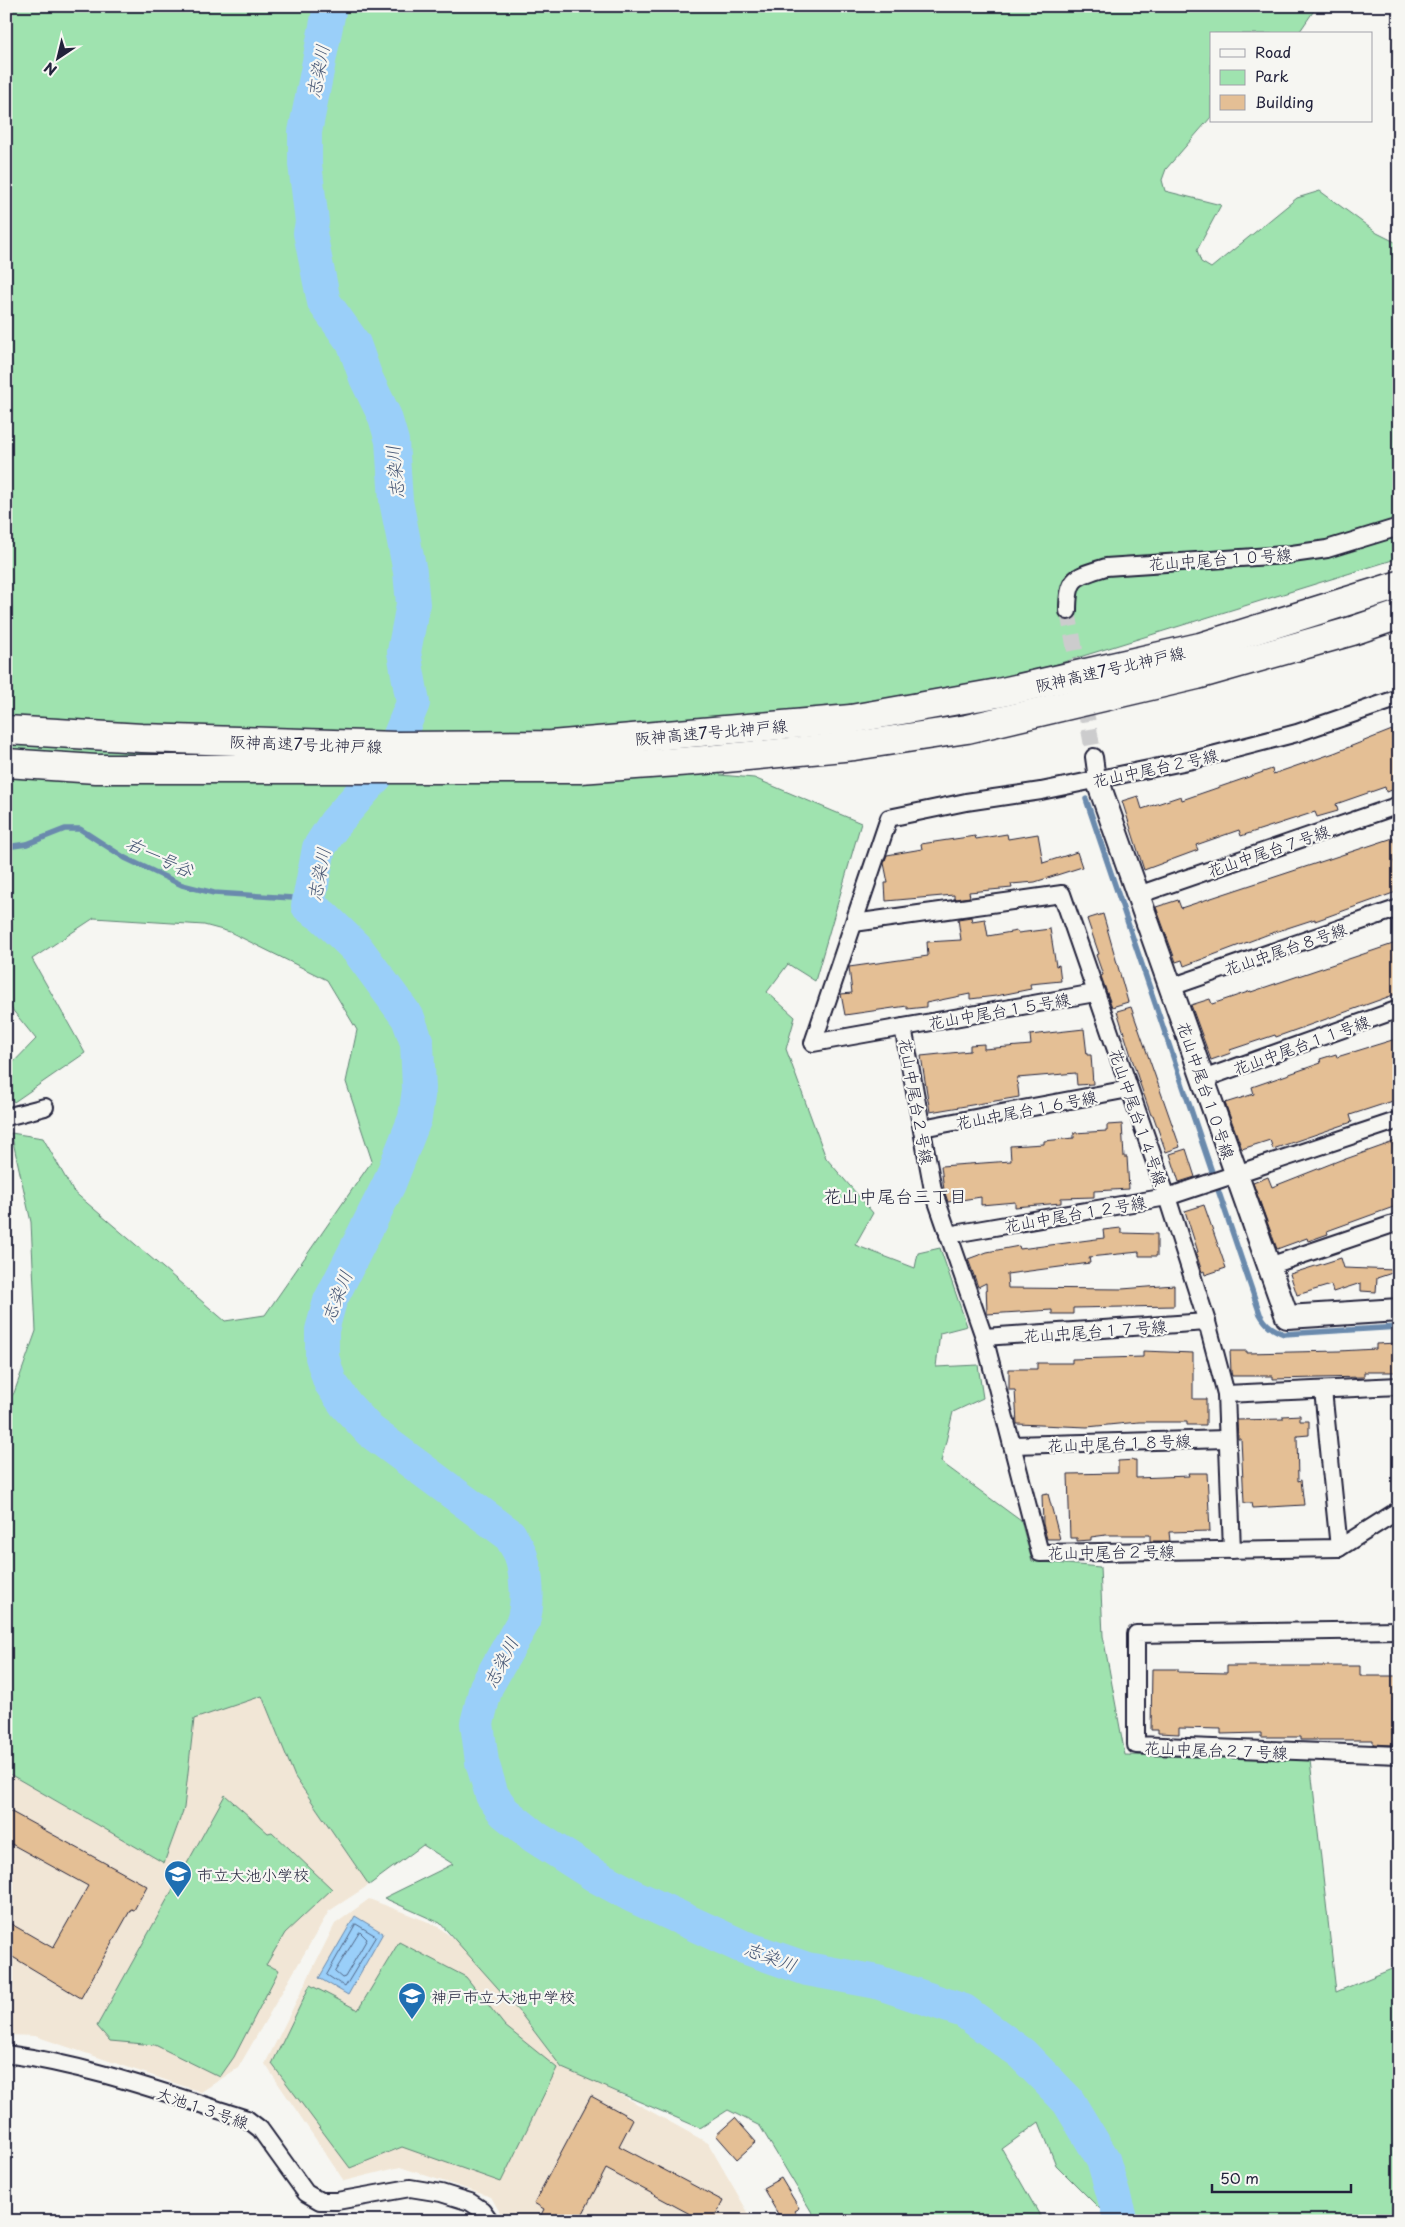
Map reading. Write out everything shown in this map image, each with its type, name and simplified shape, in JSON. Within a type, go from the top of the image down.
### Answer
[{"type":"highway","name":"阪神高速7号北神戸線","points":[[6,730],[142,738],[396,746],[551,745],[851,718],[998,693],[1200,647],[1399,586]]},
{"type":"highway","name":"阪神高速7号北神戸線","points":[[6,763],[96,769],[580,769],[854,746],[967,729],[1197,675],[1352,631],[1399,615]]},
{"type":"street","name":"花山中尾台１０号線","points":[[1068,611],[1068,592],[1072,581],[1083,574],[1106,567],[1285,555],[1327,549],[1399,527]]},
{"type":"street","name":"花山中尾台２号線","points":[[1339,1548],[1040,1553],[984,1337],[933,1190],[904,1027],[814,1043],[889,818],[966,802],[1041,792],[1096,768],[1193,760],[1297,734],[1399,698]]},
{"type":"street","name":"花山中尾台１０号線","points":[[1096,768],[1203,1080],[1233,1176],[1269,1266],[1287,1318],[1399,1310]]},
{"type":"street","name":"花山中尾台７号線","points":[[1138,894],[1399,805]]},
{"type":"street","name":"花山中尾台１４号線","points":[[854,923],[1062,894],[1167,1197],[1207,1322],[1226,1394],[1226,1439],[1232,1550]]},
{"type":"street","name":"花山中尾台８号線","points":[[1170,987],[1399,908]]},
{"type":"street","name":"花山中尾台１５号線","points":[[904,1027],[1095,993]]},
{"type":"street","name":"花山中尾台１１号線","points":[[1203,1080],[1399,1009]]},
{"type":"street","name":"花山中尾台１６号線","points":[[922,1128],[1129,1089]]},
{"type":"street","points":[[6,1117],[45,1107]]},
{"type":"street","name":"花山中尾台１２号線","points":[[948,1235],[1167,1197],[1399,1120]]},
{"type":"street","points":[[1269,1266],[1399,1222]]},
{"type":"street","name":"花山中尾台１７号線","points":[[984,1337],[1207,1322]]},
{"type":"street","points":[[1226,1394],[1399,1386]]},
{"type":"street","points":[[1323,1390],[1339,1548],[1399,1510]]},
{"type":"street","name":"花山中尾台１８号線","points":[[1012,1445],[1226,1439]]},
{"type":"street","name":"花山中尾台２７号線","points":[[1399,1630],[1136,1634],[1136,1745],[1399,1756]]},
{"type":"street","name":"大池１３号線","points":[[6,2054],[48,2059],[247,2119],[260,2129],[306,2193],[320,2201],[337,2201],[410,2188],[441,2193],[470,2202],[486,2215]]},
{"type":"shaded area","name":"市立大池小学校","points":[[262,1695],[295,1777],[369,1885],[329,1911],[238,2068],[201,2092],[35,2036],[6,2035],[6,1772],[164,1863],[184,1808],[194,1719]]},
{"type":"shaded area","name":"神戸市立大池中学校","points":[[369,1899],[436,1925],[501,1976],[576,2070],[708,2143],[753,2221],[505,2221],[491,2197],[400,2167],[344,2181],[265,2064],[335,1924]]},
{"type":"green space","points":[[6,6],[1317,6],[1299,32],[1210,32],[1210,118],[1166,169],[1162,180],[1165,191],[1221,205],[1197,250],[1201,262],[1211,268],[1297,198],[1320,191],[1377,233],[1399,244],[1399,558],[938,701],[720,722],[720,775],[754,778],[861,823],[815,981],[788,964],[767,992],[795,1017],[786,1049],[826,1158],[873,1213],[855,1245],[915,1268],[918,1253],[940,1248],[967,1326],[940,1333],[936,1367],[978,1365],[983,1398],[953,1412],[941,1462],[1021,1521],[1032,1561],[1100,1567],[1103,1636],[1125,1755],[1310,1760],[1336,1992],[1399,1966],[1399,2221],[1112,2221],[1056,2165],[1039,2122],[1002,2149],[1043,2221],[817,2221],[760,2126],[728,2110],[700,2128],[562,2068],[521,2014],[440,1923],[384,1898],[453,1864],[423,1845],[369,1885],[295,1777],[262,1696],[194,1719],[184,1808],[164,1863],[6,1772],[6,1404],[14,1393],[36,1331],[31,1222],[11,1133],[43,1138],[73,1191],[225,1321],[265,1315],[372,1161],[346,1082],[357,1030],[327,980],[230,932],[204,925],[94,918],[32,959],[85,1053],[14,1102],[6,1092],[6,1070],[36,1039],[6,1002]]},
{"type":"green space","points":[[225,1795],[268,1833],[272,1832],[332,1889],[285,1933],[266,1965],[279,1970],[234,2057],[220,2077],[155,2045],[110,2041],[97,2026]]},
{"type":"green space","points":[[399,1942],[466,1977],[505,2026],[557,2068],[501,2182],[402,2147],[350,2168],[272,2064],[310,1985],[358,2010]]},
{"type":"water","points":[[355,1916],[383,1933],[348,1995],[319,1978]]},
{"type":"building","points":[[1392,730],[1399,749],[1399,788],[1386,792],[1385,787],[1336,804],[1338,811],[1317,817],[1315,812],[1241,836],[1239,830],[1196,845],[1198,850],[1144,870],[1122,801],[1138,796],[1142,809],[1181,796],[1182,800],[1272,769],[1273,774]]},
{"type":"building","points":[[1007,834],[1008,839],[1038,834],[1043,863],[1077,852],[1082,867],[1035,882],[1011,884],[1012,888],[969,892],[970,897],[954,899],[954,895],[886,901],[885,883],[888,883],[884,863],[887,855],[922,849],[921,844],[975,836],[976,839]]},
{"type":"building","points":[[1393,838],[1399,855],[1399,859],[1394,861],[1399,874],[1399,891],[1315,921],[1315,919],[1269,934],[1184,966],[1182,960],[1176,962],[1156,907],[1178,900],[1181,908]]},
{"type":"building","points":[[1103,914],[1128,1002],[1112,1007],[1101,976],[1103,975],[1096,955],[1099,954],[1087,919]]},
{"type":"building","points":[[971,917],[972,921],[985,919],[988,936],[1017,931],[1018,933],[1050,929],[1056,966],[1059,965],[1061,981],[1030,984],[1031,989],[996,996],[970,999],[970,994],[926,1003],[926,1007],[907,1009],[907,1006],[845,1015],[841,994],[852,993],[849,967],[928,956],[927,942],[961,940],[958,919]]},
{"type":"building","points":[[1399,942],[1399,993],[1276,1037],[1275,1035],[1230,1050],[1231,1053],[1211,1060],[1191,1005],[1210,999],[1212,1004]]},
{"type":"building","points":[[1131,1007],[1180,1147],[1166,1152],[1139,1081],[1117,1011]]},
{"type":"building","points":[[1084,1029],[1087,1055],[1091,1055],[1093,1084],[1077,1085],[1076,1073],[1017,1078],[1019,1097],[930,1112],[921,1056],[970,1051],[970,1045],[984,1044],[984,1049],[1031,1045],[1030,1035]]},
{"type":"building","points":[[1399,1038],[1399,1099],[1350,1115],[1352,1122],[1273,1149],[1270,1140],[1242,1149],[1225,1103],[1254,1094],[1252,1087],[1321,1063],[1320,1059],[1336,1054],[1337,1057]]},
{"type":"building","points":[[1122,1124],[1124,1157],[1127,1157],[1129,1189],[1094,1191],[1094,1197],[1061,1198],[1061,1203],[1015,1207],[1015,1202],[981,1205],[981,1197],[948,1202],[944,1190],[941,1166],[1011,1161],[1010,1146],[1044,1144],[1044,1141],[1074,1138],[1074,1133],[1107,1131],[1107,1125]]},
{"type":"building","points":[[1399,1140],[1399,1205],[1327,1231],[1328,1234],[1308,1241],[1307,1238],[1277,1249],[1253,1183],[1268,1177],[1272,1187],[1343,1159]]},
{"type":"building","points":[[1186,1149],[1195,1177],[1179,1182],[1170,1154]]},
{"type":"building","points":[[1204,1205],[1226,1268],[1205,1275],[1204,1271],[1202,1272],[1196,1253],[1198,1252],[1185,1211]]},
{"type":"building","points":[[1121,1228],[1121,1233],[1157,1234],[1157,1256],[1139,1256],[1139,1252],[1089,1257],[1090,1263],[1007,1274],[1008,1288],[1122,1289],[1174,1285],[1174,1306],[1073,1308],[1073,1314],[1052,1314],[1052,1310],[987,1314],[986,1283],[978,1287],[968,1259],[987,1252],[1019,1246],[1020,1249],[1104,1238],[1103,1230]]},
{"type":"building","points":[[1341,1258],[1344,1268],[1395,1270],[1395,1272],[1377,1278],[1376,1292],[1361,1291],[1361,1283],[1333,1292],[1331,1285],[1297,1295],[1290,1274]]},
{"type":"building","points":[[1398,1343],[1398,1372],[1364,1372],[1364,1377],[1273,1379],[1273,1376],[1232,1376],[1231,1372],[1230,1351],[1247,1351],[1247,1353],[1339,1351],[1376,1349],[1376,1344]]},
{"type":"building","points":[[1143,1351],[1193,1353],[1193,1399],[1206,1399],[1206,1425],[1187,1425],[1187,1422],[1139,1422],[1087,1427],[1017,1424],[1015,1390],[1009,1390],[1009,1369],[1037,1369],[1037,1363],[1072,1363],[1072,1359],[1143,1357]]},
{"type":"building","points":[[1300,1415],[1300,1421],[1309,1421],[1309,1435],[1297,1436],[1298,1481],[1301,1480],[1304,1505],[1252,1508],[1251,1503],[1244,1503],[1241,1439],[1238,1439],[1237,1420],[1283,1419],[1283,1416]]},
{"type":"building","points":[[1136,1460],[1136,1478],[1189,1476],[1188,1473],[1207,1473],[1210,1531],[1169,1532],[1170,1541],[1150,1541],[1150,1535],[1106,1535],[1091,1537],[1091,1540],[1077,1541],[1077,1538],[1070,1538],[1068,1474],[1118,1473],[1118,1461]]},
{"type":"building","points":[[1048,1494],[1060,1539],[1047,1539],[1043,1524],[1042,1495]]},
{"type":"building","points":[[1227,1666],[1360,1666],[1360,1676],[1399,1676],[1398,1698],[1393,1698],[1392,1745],[1373,1744],[1373,1740],[1301,1740],[1301,1737],[1261,1737],[1261,1733],[1221,1734],[1221,1729],[1179,1728],[1179,1734],[1158,1733],[1158,1730],[1151,1730],[1152,1669],[1178,1669],[1178,1672],[1227,1673]]},
{"type":"building","points":[[6,1809],[147,1886],[134,1910],[131,1909],[81,1998],[6,1953],[6,1921],[53,1948],[88,1886],[6,1841]]},
{"type":"building","points":[[591,2096],[633,2119],[619,2146],[723,2201],[713,2221],[703,2221],[606,2169],[579,2221],[538,2221],[544,2209],[534,2203]]},
{"type":"building","points":[[735,2118],[756,2142],[737,2159],[716,2135]]},
{"type":"building","points":[[781,2178],[799,2208],[794,2211],[802,2221],[782,2221],[763,2188]]},
{"type":"waterway","name":"志染川","points":[[330,6],[305,132],[305,164],[312,222],[310,233],[324,302],[354,344],[366,378],[385,417],[392,441],[396,501],[410,572],[413,604],[404,652],[413,703],[399,737],[377,775],[335,823],[319,848],[308,906],[323,916],[358,950],[408,1018],[417,1043],[419,1089],[415,1118],[389,1184],[330,1301],[322,1330],[322,1357],[330,1382],[346,1405],[370,1431],[510,1535],[520,1553],[525,1572],[526,1589],[526,1606],[523,1622],[486,1687],[477,1723],[482,1762],[492,1795],[504,1812],[535,1837],[596,1876],[633,1896],[741,1946],[807,1969],[877,1982],[964,2011],[1022,2054],[1068,2101],[1103,2159],[1121,2221]]},
{"type":"waterway","points":[[1086,799],[1260,1314],[1270,1326],[1284,1334],[1399,1327]]},
{"type":"waterway","name":"右一号谷","points":[[6,847],[27,844],[65,829],[80,829],[125,858],[182,885],[214,893],[293,898],[308,906]]},
{"type":"tunnel","points":[[1068,611],[1094,757]]},
{"type":"place","name":"市立大池小学校","points":[[178,1898]]},
{"type":"place","name":"神戸市立大池中学校","points":[[412,2020]]},
{"type":"district","name":"花山中尾台三丁目","points":[[895,1195]]}]
